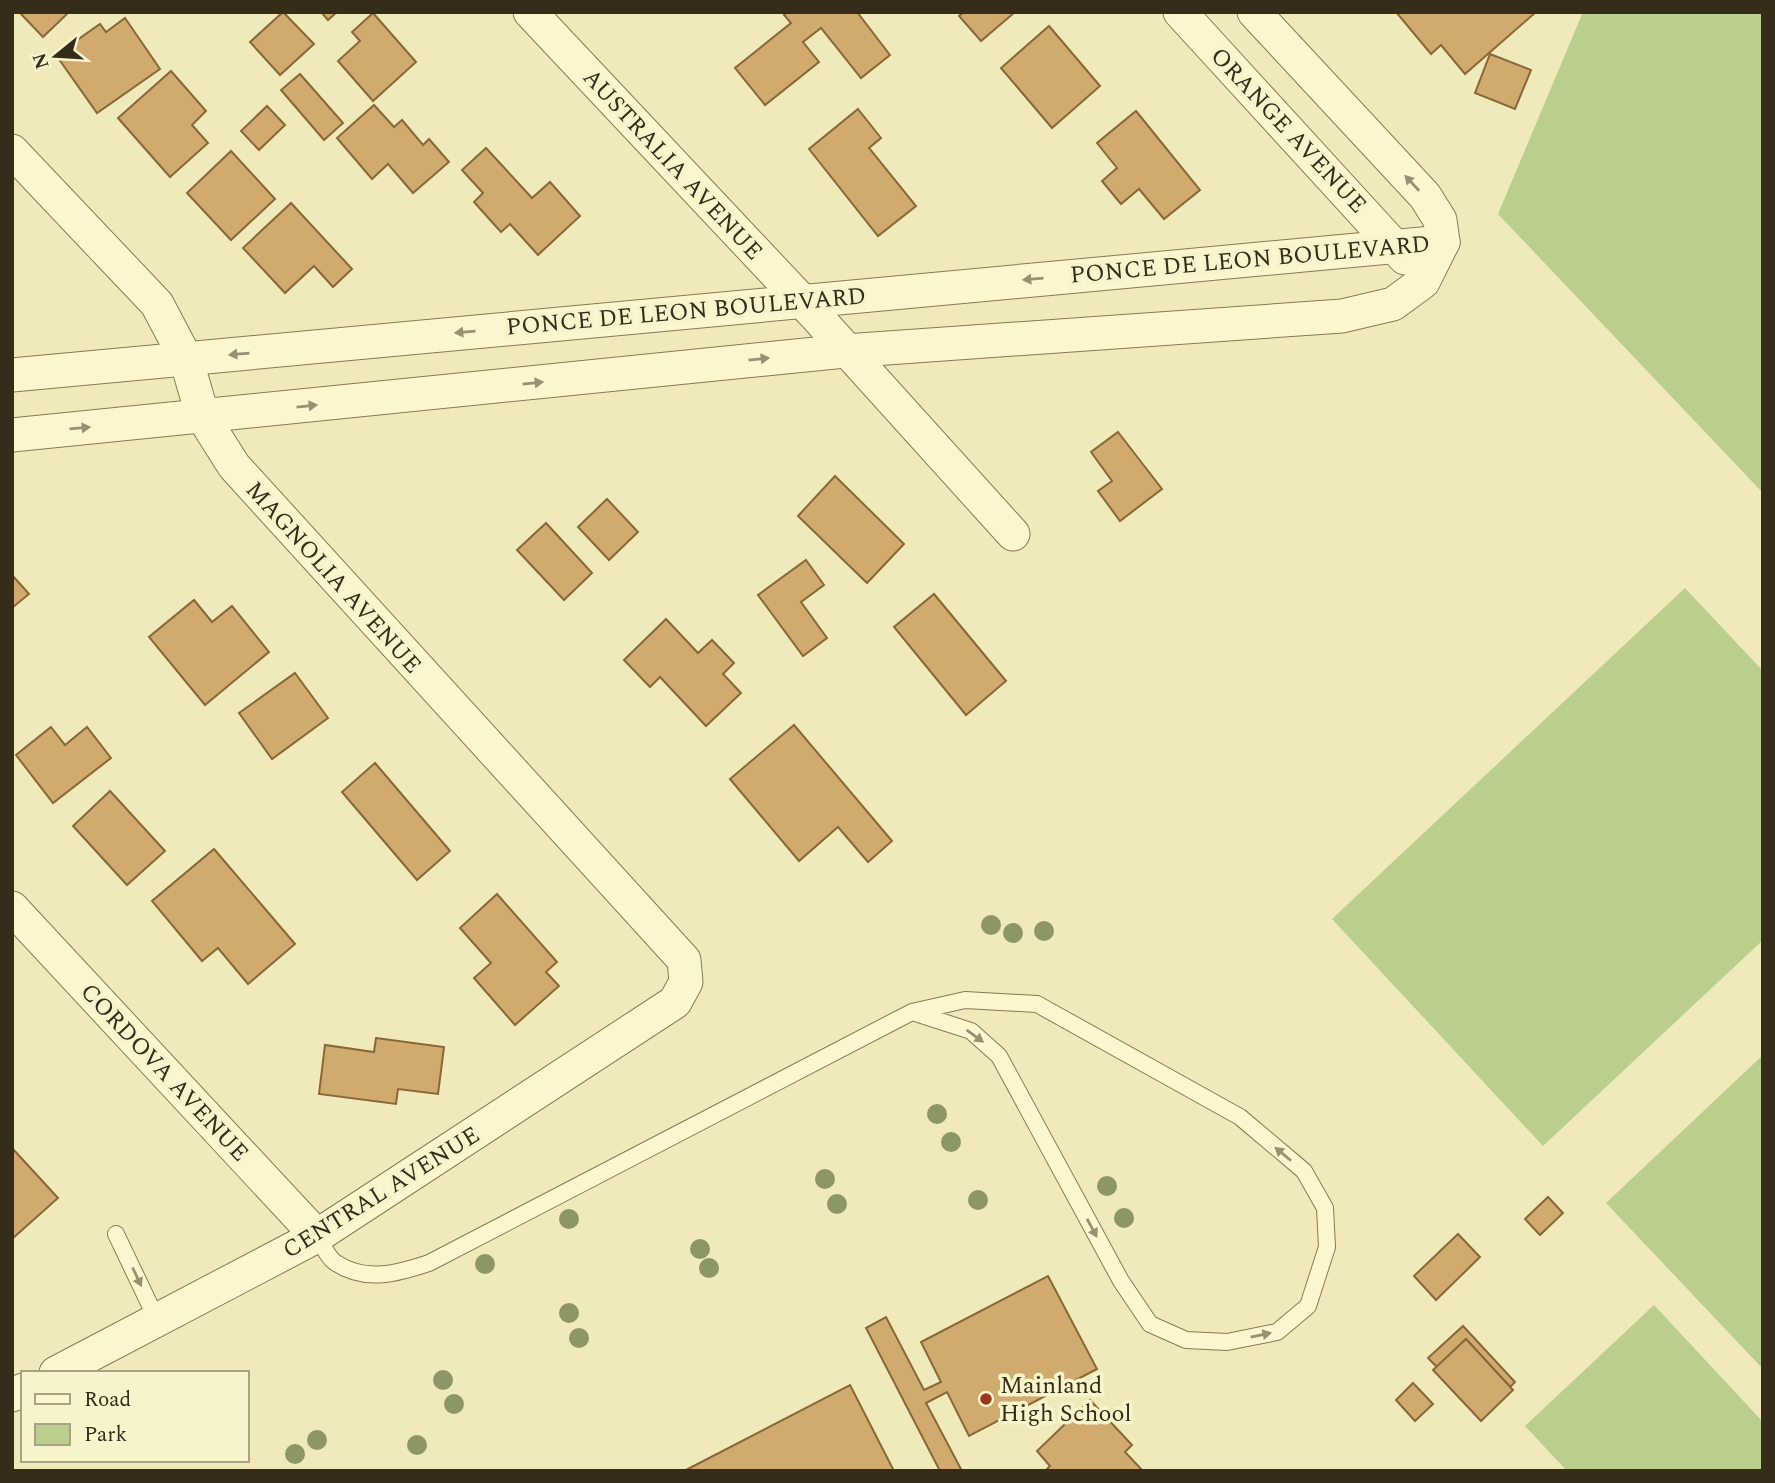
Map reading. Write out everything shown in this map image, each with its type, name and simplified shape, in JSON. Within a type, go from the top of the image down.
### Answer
[{"type":"street","name":"AUSTRALIA AVENUE","points":[[530,12],[801,300],[1013,534]]},
{"type":"street","name":"ORANGE AVENUE","points":[[1180,12],[1395,246],[1423,282]]},
{"type":"street","points":[[1254,12],[1425,196],[1440,219],[1443,242]]},
{"type":"street","name":"MAGNOLIA AVENUE","points":[[12,151],[157,304],[186,359],[203,417],[234,466],[684,960],[686,982]]},
{"type":"street","name":"PONCE DE LEON BOULEVARD","points":[[12,376],[801,300],[1443,242]]},
{"type":"street","name":"PONCE DE LEON BOULEVARD","points":[[12,435],[845,351],[1342,316],[1393,304],[1423,282],[1443,242]]},
{"type":"street","name":"CORDOVA AVENUE","points":[[12,908],[317,1236]]},
{"type":"street","name":"CENTRAL AVENUE","points":[[60,1371],[317,1236],[675,1002],[686,982]]},
{"type":"lane","points":[[317,1236],[334,1262],[356,1272],[391,1275],[429,1263],[912,1012],[965,1000],[1037,1004],[1240,1118],[1304,1171],[1325,1208],[1328,1247],[1308,1306],[1277,1332],[1227,1342],[1186,1340],[1150,1324],[1121,1281],[999,1056],[971,1031],[912,1012]]},
{"type":"lane","points":[[116,1234],[157,1320]]},
{"type":"green space","points":[[1583,12],[1763,12],[1763,493],[1498,214]]},
{"type":"green space","points":[[1685,588],[1763,671],[1763,940],[1543,1146],[1332,919]]},
{"type":"green space","points":[[1763,1055],[1763,1369],[1606,1203]]},
{"type":"green space","points":[[1654,1305],[1763,1422],[1763,1471],[1567,1471],[1525,1426]]},
{"type":"building","points":[[19,12],[69,12],[43,37]]},
{"type":"building","points":[[283,12],[314,44],[280,75],[250,42]]},
{"type":"building","points":[[321,12],[337,12],[328,20]]},
{"type":"building","points":[[788,12],[857,12],[890,55],[861,78],[821,28],[803,42],[819,62],[765,105],[735,68],[791,23],[784,15]]},
{"type":"building","points":[[964,12],[1015,12],[981,41],[959,16]]},
{"type":"building","points":[[1396,12],[1536,12],[1465,74],[1441,45],[1431,54]]},
{"type":"building","points":[[373,13],[416,62],[373,101],[338,61],[360,41],[352,32]]},
{"type":"building","points":[[125,18],[160,69],[97,113],[56,55],[100,24],[106,32]]},
{"type":"building","points":[[1049,26],[1100,86],[1052,128],[1001,68]]},
{"type":"building","points":[[1490,54],[1531,70],[1515,109],[1475,93]]},
{"type":"building","points":[[171,71],[206,111],[192,125],[208,143],[170,177],[118,118]]},
{"type":"building","points":[[300,74],[343,123],[324,140],[281,90]]},
{"type":"building","points":[[374,105],[394,127],[402,120],[423,145],[429,139],[449,162],[413,193],[388,164],[372,179],[337,138]]},
{"type":"building","points":[[267,106],[285,125],[259,150],[241,131]]},
{"type":"building","points":[[858,109],[881,138],[869,148],[916,206],[878,236],[809,149]]},
{"type":"building","points":[[1136,111],[1200,190],[1164,219],[1139,189],[1121,204],[1102,181],[1117,168],[1097,143]]},
{"type":"building","points":[[486,148],[532,198],[550,182],[580,216],[538,255],[510,224],[501,232],[474,202],[483,193],[462,170]]},
{"type":"building","points":[[231,151],[275,199],[231,240],[187,193]]},
{"type":"building","points":[[291,203],[352,269],[333,287],[314,266],[285,293],[243,248]]},
{"type":"building","points":[[1118,432],[1162,489],[1120,521],[1098,491],[1112,481],[1091,452]]},
{"type":"building","points":[[835,476],[904,544],[867,583],[798,516]]},
{"type":"building","points":[[607,499],[638,532],[609,560],[578,527]]},
{"type":"building","points":[[546,523],[592,573],[564,600],[517,550]]},
{"type":"building","points":[[806,560],[824,585],[801,602],[827,638],[803,656],[758,595]]},
{"type":"building","points":[[12,575],[29,594],[12,608]]},
{"type":"building","points":[[934,594],[1006,681],[966,715],[894,627]]},
{"type":"building","points":[[194,600],[212,622],[232,606],[269,652],[205,705],[149,637]]},
{"type":"building","points":[[666,619],[698,653],[712,640],[734,663],[723,674],[741,693],[706,726],[660,677],[650,687],[624,660]]},
{"type":"building","points":[[295,673],[328,718],[272,759],[239,713]]},
{"type":"building","points":[[794,725],[892,841],[868,862],[838,827],[799,861],[730,779]]},
{"type":"building","points":[[51,727],[65,745],[87,727],[111,758],[53,803],[16,755]]},
{"type":"building","points":[[375,763],[450,851],[417,880],[342,792]]},
{"type":"building","points":[[110,791],[165,851],[127,885],[73,826]]},
{"type":"building","points":[[214,849],[295,944],[248,984],[218,948],[202,961],[152,901]]},
{"type":"building","points":[[497,894],[557,962],[546,972],[559,986],[515,1025],[474,978],[491,963],[460,928]]},
{"type":"building","points":[[376,1038],[444,1047],[438,1094],[398,1089],[396,1104],[319,1094],[325,1045],[374,1052]]},
{"type":"building","points":[[12,1148],[58,1198],[12,1239]]},
{"type":"building","points":[[1548,1197],[1563,1213],[1540,1235],[1525,1219]]},
{"type":"building","points":[[1458,1234],[1480,1257],[1436,1300],[1414,1276]]},
{"type":"building","name":"Mainland High School","points":[[1048,1276],[1097,1369],[969,1436],[947,1392],[926,1403],[962,1471],[940,1471],[866,1328],[886,1317],[924,1390],[941,1382],[921,1342]]},
{"type":"building","points":[[1463,1326],[1515,1382],[1510,1387],[1466,1339],[1437,1367],[1428,1358]]},
{"type":"building","points":[[1466,1339],[1513,1390],[1481,1421],[1433,1370]]},
{"type":"building","points":[[1413,1383],[1433,1404],[1415,1421],[1396,1400]]},
{"type":"building","points":[[850,1385],[894,1471],[684,1471]]},
{"type":"building","name":"Mainland High School","points":[[1090,1400],[1132,1445],[1125,1452],[1143,1471],[1045,1471],[1050,1466],[1037,1451]]},
{"type":"place","name":"Mainland High School","points":[[986,1399]]}]
